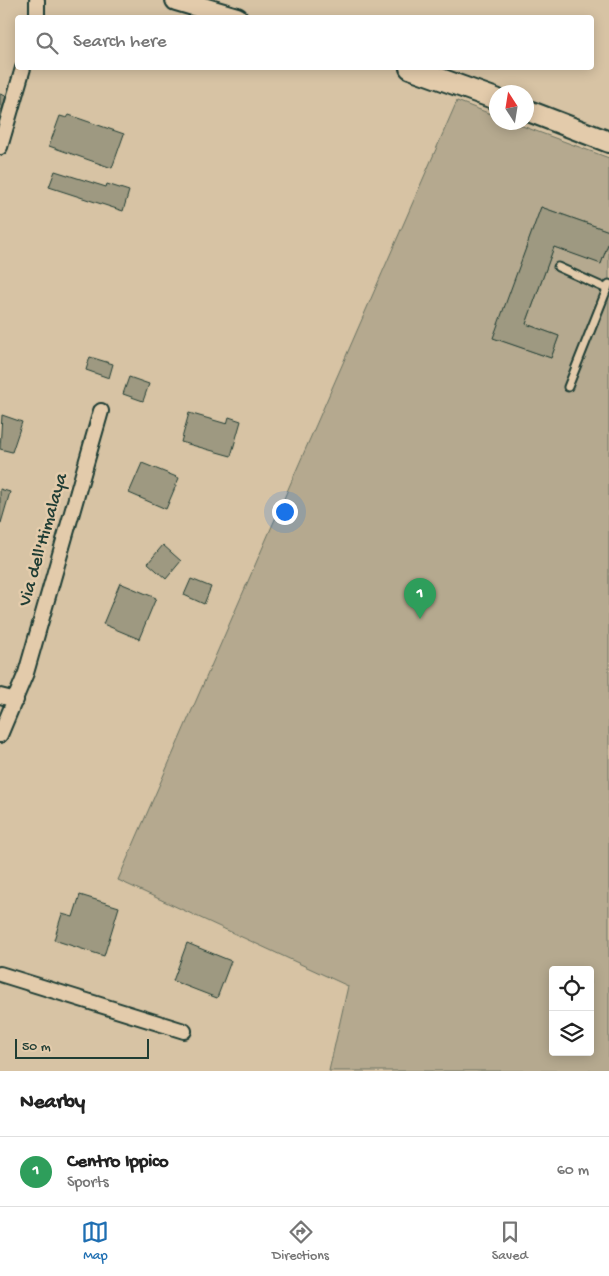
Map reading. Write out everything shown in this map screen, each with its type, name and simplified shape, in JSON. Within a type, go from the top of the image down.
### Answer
[{"type":"main road","points":[[176,0],[227,15]]},
{"type":"main road","points":[[416,70],[489,96]]},
{"type":"main road","points":[[534,113],[609,142]]},
{"type":"street","points":[[37,0],[37,15]]},
{"type":"street","points":[[0,148],[22,70]]},
{"type":"street","name":"Via dell'Himalaya","points":[[0,735],[26,674],[101,411]]},
{"type":"street","points":[[0,696],[16,700]]},
{"type":"street","points":[[0,974],[184,1031]]},
{"type":"lane","points":[[558,267],[608,286],[568,387]]},
{"type":"shaded area","points":[[457,101],[489,113],[489,130],[533,130],[609,158],[609,231],[541,207],[494,338],[551,358],[559,336],[526,324],[554,247],[601,263],[609,241],[609,1071],[329,1071],[348,986],[118,880]]},
{"type":"building","points":[[0,94],[6,96],[2,110],[0,110]]},
{"type":"building","points":[[69,115],[124,134],[112,168],[49,146],[60,116],[67,118]]},
{"type":"building","points":[[55,171],[106,187],[107,184],[129,191],[123,211],[49,187]]},
{"type":"building","points":[[541,207],[609,231],[609,241],[601,264],[554,247],[526,324],[559,336],[551,358],[493,338]]},
{"type":"building","points":[[90,357],[113,364],[109,378],[86,370]]},
{"type":"building","points":[[129,377],[149,384],[143,401],[123,394]]},
{"type":"building","points":[[189,413],[227,424],[229,417],[241,421],[231,456],[181,442]]},
{"type":"building","points":[[2,415],[22,422],[12,452],[0,449]]},
{"type":"building","points":[[142,463],[179,478],[166,509],[129,493]]},
{"type":"building","points":[[0,489],[10,492],[1,523],[0,523]]},
{"type":"building","points":[[163,545],[181,561],[166,579],[148,563]]},
{"type":"building","points":[[191,579],[211,587],[204,604],[184,595]]},
{"type":"building","points":[[120,583],[156,598],[139,639],[103,624]]},
{"type":"building","points":[[80,895],[119,907],[104,956],[54,940],[62,914],[73,917]]},
{"type":"building","points":[[187,943],[231,961],[217,998],[173,981]]},
{"type":"place","name":"Centro Ippico","points":[[420,619]]}]
